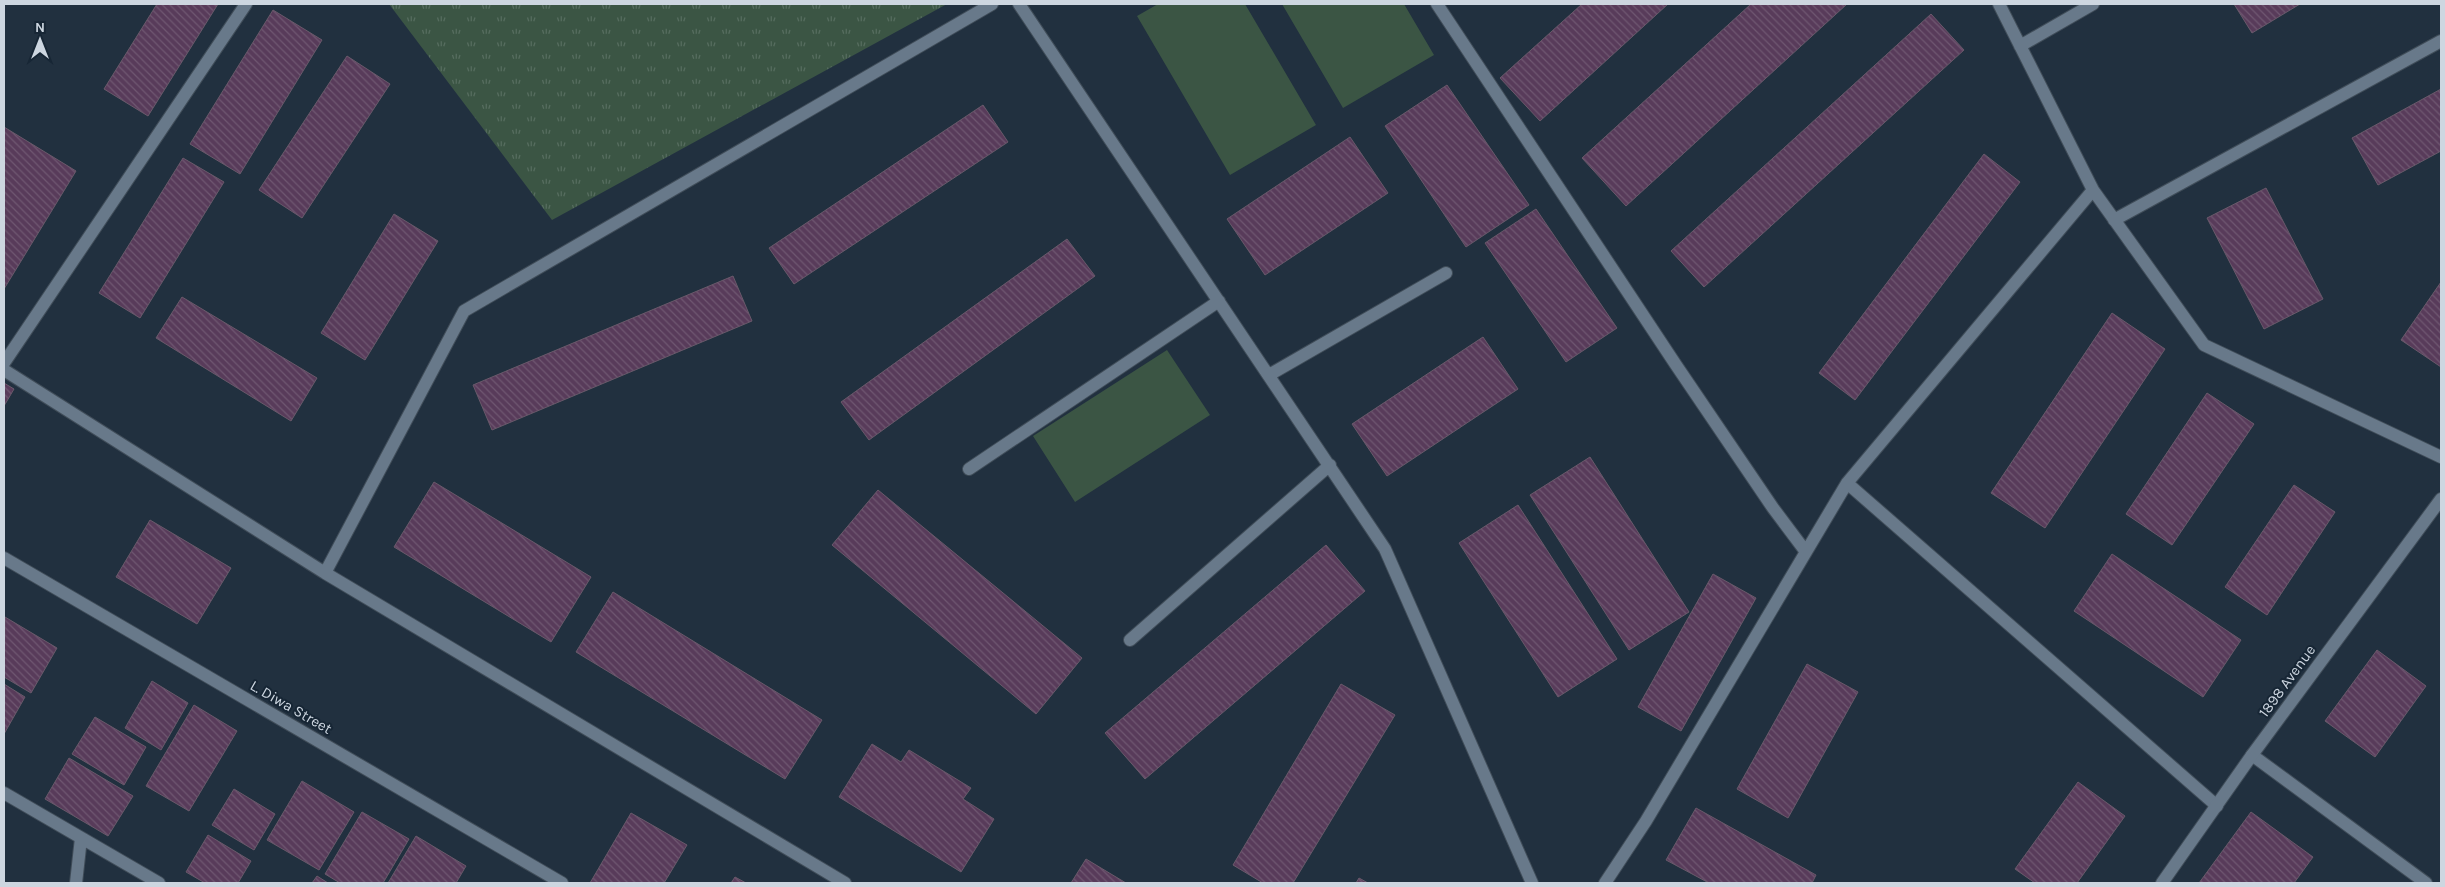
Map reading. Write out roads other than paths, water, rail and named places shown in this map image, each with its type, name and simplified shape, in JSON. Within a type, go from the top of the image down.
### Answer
[{"type":"street","points":[[4,362],[246,4]]},
{"type":"street","points":[[325,573],[464,311],[992,4]]},
{"type":"street","points":[[1019,4],[1386,549],[1532,883]]},
{"type":"street","points":[[1437,4],[1676,365],[1773,508],[1806,552]]},
{"type":"street","points":[[1999,4],[2093,190],[2204,346],[2441,457]]},
{"type":"street","points":[[2020,46],[2092,4]]},
{"type":"street","points":[[2114,220],[2441,41]]},
{"type":"street","points":[[1605,883],[1646,821],[1847,483],[2093,190]]},
{"type":"street","points":[[1269,375],[1446,273]]},
{"type":"street","points":[[970,469],[1219,301]]},
{"type":"street","points":[[4,370],[325,573],[845,883]]},
{"type":"street","points":[[1130,640],[1330,465]]},
{"type":"street","points":[[1847,483],[2218,806]]},
{"type":"street","name":"1898 Avenue","points":[[2162,883],[2218,806],[2252,755],[2441,499]]},
{"type":"street","name":"L. Diwa Street","points":[[4,558],[562,883]]},
{"type":"street","points":[[2252,755],[2426,883]]},
{"type":"street","points":[[4,793],[159,883]]},
{"type":"street","points":[[76,883],[81,838]]}]
